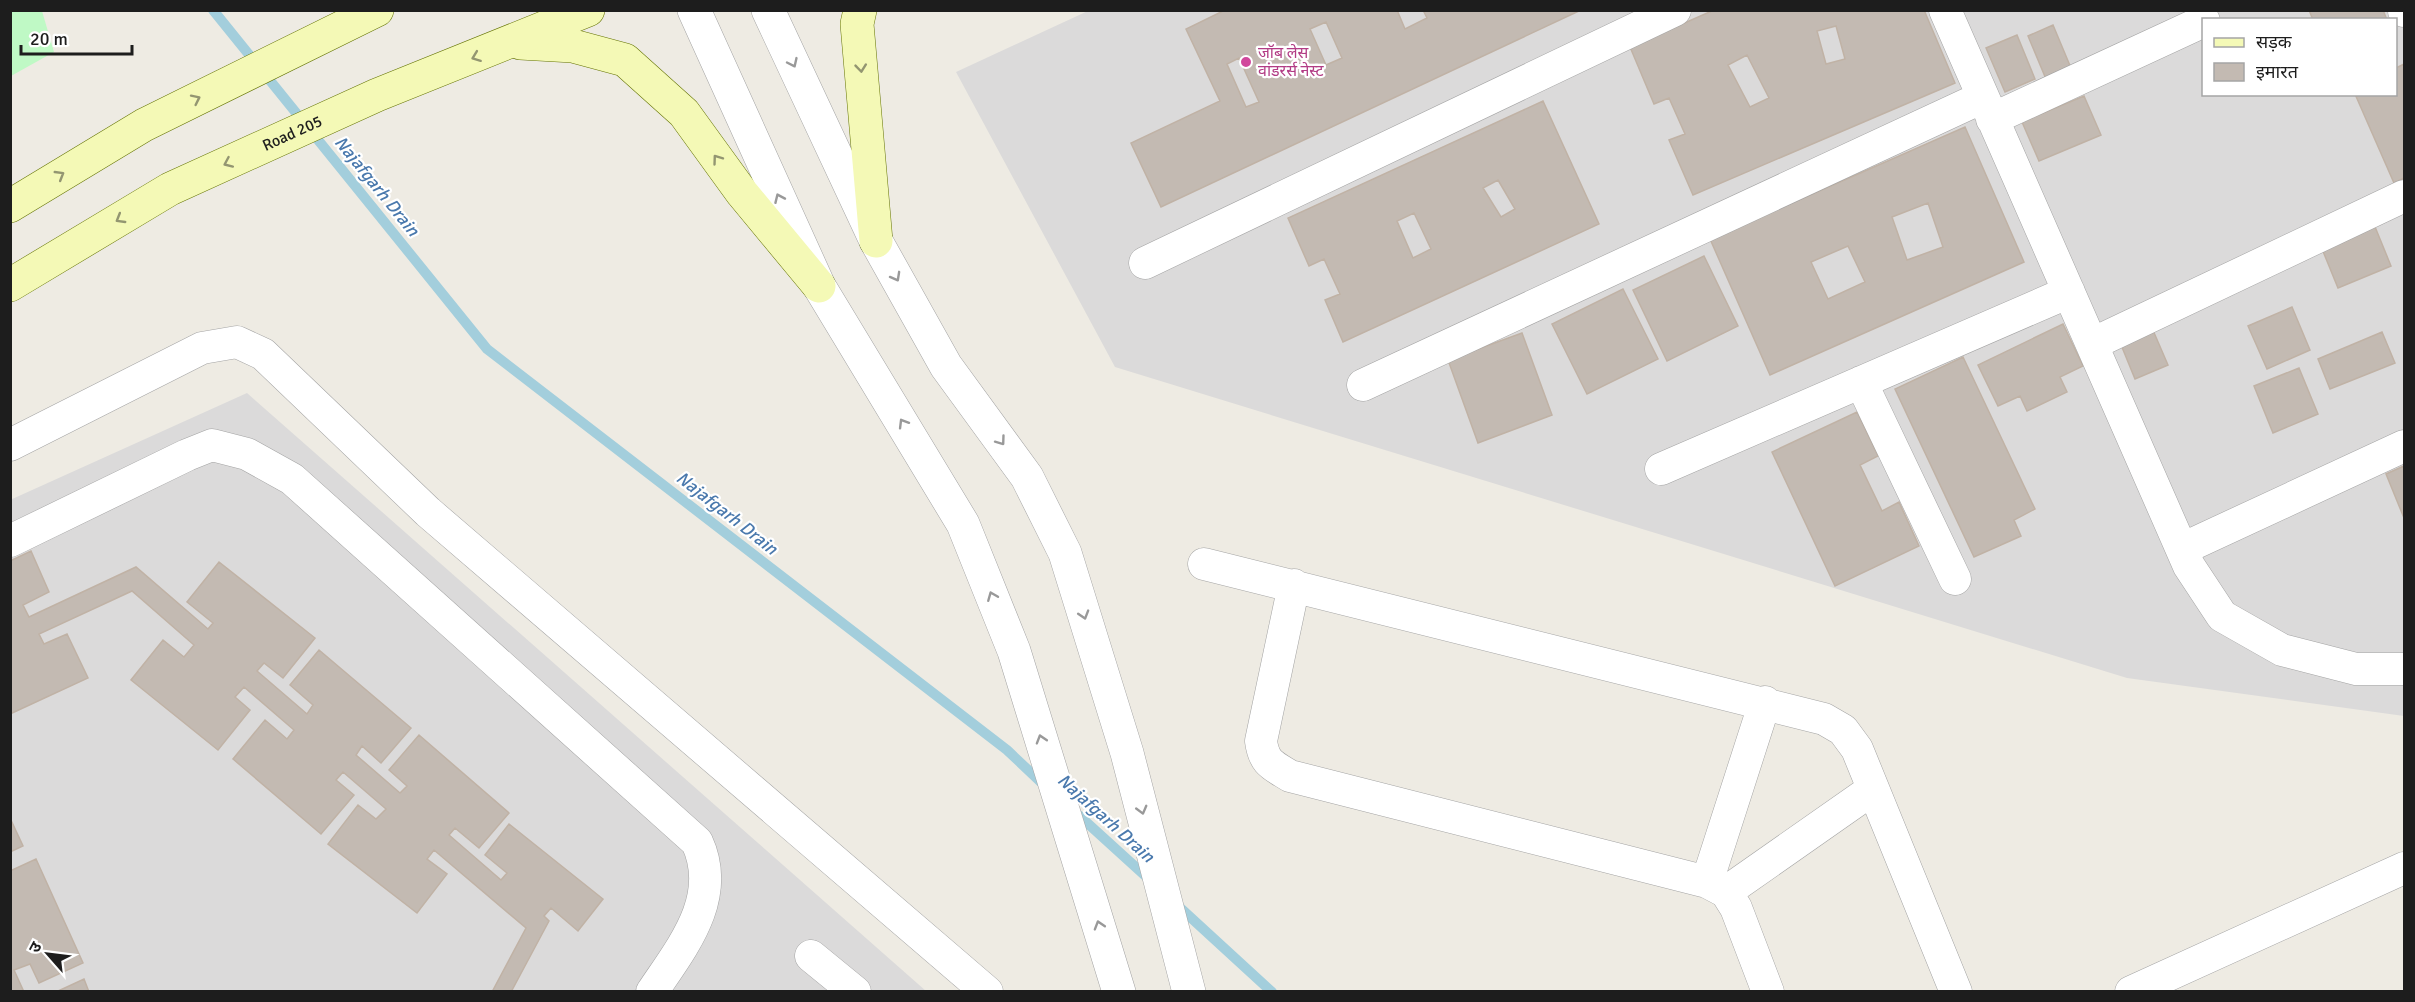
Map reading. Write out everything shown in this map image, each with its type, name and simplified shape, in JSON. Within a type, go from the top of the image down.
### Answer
[{"type":"main road","name":"Road 205","points":[[10,285],[170,189],[377,95],[588,10]]},
{"type":"main road","points":[[860,10],[857,24],[876,241]]},
{"type":"main road","points":[[10,206],[144,125],[367,15]]},
{"type":"main road","points":[[513,42],[573,46],[625,60],[684,113],[742,193],[819,286]]},
{"type":"street","points":[[694,10],[819,286],[963,524],[1014,651],[1118,986]]},
{"type":"street","points":[[768,10],[876,241],[946,366],[1027,477],[1065,554],[1127,753],[1189,992]]},
{"type":"street","points":[[1145,262],[1675,10]]},
{"type":"street","points":[[1945,10],[2189,566],[2222,616],[2282,650],[2356,669],[2404,669]]},
{"type":"street","points":[[2209,18],[2225,10]]},
{"type":"street","points":[[1363,385],[1988,108],[2202,21]]},
{"type":"street","points":[[2092,344],[2404,196]]},
{"type":"street","points":[[1661,469],[2069,292]]},
{"type":"street","points":[[10,445],[202,348],[237,342],[263,354],[428,512],[987,992]]},
{"type":"street","points":[[1861,382],[1955,579]]},
{"type":"street","points":[[10,542],[187,454],[212,446],[247,454],[292,479],[697,842],[706,862],[703,906],[685,943],[652,992]]},
{"type":"street","points":[[2182,549],[2404,446]]},
{"type":"street","points":[[1204,564],[1764,702],[1824,719],[1843,730],[1857,749],[1956,992]]},
{"type":"street","points":[[1294,585],[1261,741],[1263,756],[1272,765],[1290,776],[1716,887],[1736,908],[1768,992]]},
{"type":"street","points":[[1716,887],[1764,702]]},
{"type":"street","points":[[1716,887],[1873,789]]},
{"type":"street","points":[[2131,992],[2404,868]]},
{"type":"street","points":[[811,956],[855,992]]},
{"type":"shaded area","points":[[1090,10],[2404,11],[2404,716],[2127,678],[1115,367],[956,72]]},
{"type":"shaded area","points":[[247,393],[926,991],[11,991],[10,500]]},
{"type":"green space","points":[[11,10],[42,11],[54,52],[11,76]]},
{"type":"building","points":[[1225,10],[1397,10],[1405,29],[1427,18],[1423,10],[1581,10],[1161,207],[1131,143],[1220,101],[1186,29]],"holes":[[[1326,22],[1342,58],[1326,65],[1310,29]],[[1239,58],[1259,102],[1246,107],[1227,64]]]},
{"type":"building","points":[[1714,10],[1924,10],[1955,83],[1693,195],[1669,140],[1685,134],[1669,98],[1654,104],[1630,47]],"holes":[[[1836,26],[1845,59],[1826,64],[1817,31]],[[1747,55],[1769,98],[1750,107],[1728,65]]]},
{"type":"building","points":[[2309,10],[2383,10],[2386,18],[2312,18]]},
{"type":"building","points":[[2053,25],[2071,68],[2046,79],[2028,36]]},
{"type":"building","points":[[2017,35],[2035,79],[2005,92],[1986,48]]},
{"type":"building","points":[[2404,64],[2404,178],[2394,183],[2356,96],[2397,96],[2397,68]]},
{"type":"building","points":[[2084,96],[2101,135],[2039,161],[2022,122]]},
{"type":"building","points":[[1543,101],[1599,224],[1343,342],[1325,300],[1340,294],[1324,259],[1309,266],[1288,218]],"holes":[[[1498,180],[1515,209],[1501,217],[1483,188]],[[1414,213],[1431,249],[1413,258],[1397,221]]]},
{"type":"building","points":[[1965,127],[2024,262],[1770,375],[1710,239]],"holes":[[[1928,203],[1943,247],[1907,260],[1892,217]],[[1848,246],[1865,282],[1828,299],[1811,262]]]},
{"type":"building","points":[[2371,217],[2391,266],[2338,288],[2318,239]]},
{"type":"building","points":[[1704,256],[1738,326],[1667,361],[1633,290]]},
{"type":"building","points":[[1623,289],[1658,359],[1587,394],[1552,324]]},
{"type":"building","points":[[2292,307],[2310,350],[2267,369],[2248,326]]},
{"type":"building","points":[[2149,321],[2168,365],[2135,379],[2117,335]]},
{"type":"building","points":[[2063,324],[2083,366],[2060,377],[2067,392],[2027,411],[2020,396],[1998,406],[1978,365]]},
{"type":"building","points":[[2382,332],[2395,363],[2330,389],[2318,359]]},
{"type":"building","points":[[1522,333],[1552,415],[1478,443],[1448,360]]},
{"type":"building","points":[[1963,357],[2035,509],[2014,520],[2021,536],[1974,557],[1895,389]]},
{"type":"building","points":[[2299,368],[2318,414],[2273,433],[2254,386]]},
{"type":"building","points":[[1857,412],[1878,456],[1860,465],[1882,511],[1899,502],[1919,546],[1835,586],[1772,452]]},
{"type":"building","points":[[2404,466],[2404,518],[2386,474]]},
{"type":"building","points":[[31,551],[49,592],[23,605],[29,617],[136,567],[208,629],[213,623],[187,602],[219,562],[315,638],[283,678],[264,663],[257,671],[307,714],[313,705],[290,685],[319,650],[411,728],[381,763],[362,746],[356,755],[400,793],[407,786],[389,770],[419,735],[509,813],[479,848],[455,828],[449,835],[501,880],[507,873],[485,855],[509,824],[603,899],[578,931],[551,908],[544,916],[549,921],[511,992],[492,992],[526,928],[434,850],[427,859],[447,874],[417,913],[328,844],[358,805],[376,819],[386,809],[343,772],[336,780],[354,795],[321,834],[233,759],[265,720],[287,739],[294,730],[244,687],[235,697],[250,710],[218,750],[131,680],[163,640],[184,657],[194,645],[132,591],[39,634],[44,644],[67,634],[88,678],[10,714],[10,561]]},
{"type":"building","points":[[10,818],[23,846],[10,852]]},
{"type":"building","points":[[36,859],[83,963],[39,983],[30,964],[14,970],[24,992],[10,992],[10,871]]},
{"type":"building","points":[[84,979],[89,992],[56,992]]},
{"type":"waterway","name":"Najafgarh Drain","points":[[213,10],[487,349],[1007,750],[1044,785]]},
{"type":"waterway","name":"Najafgarh Drain","points":[[1074,811],[1151,881]]},
{"type":"waterway","name":"Najafgarh Drain","points":[[1176,904],[1272,992]]},
{"type":"place","name":"जॉब लेस वांडरर्स नेस्ट","points":[[1246,62]]}]
